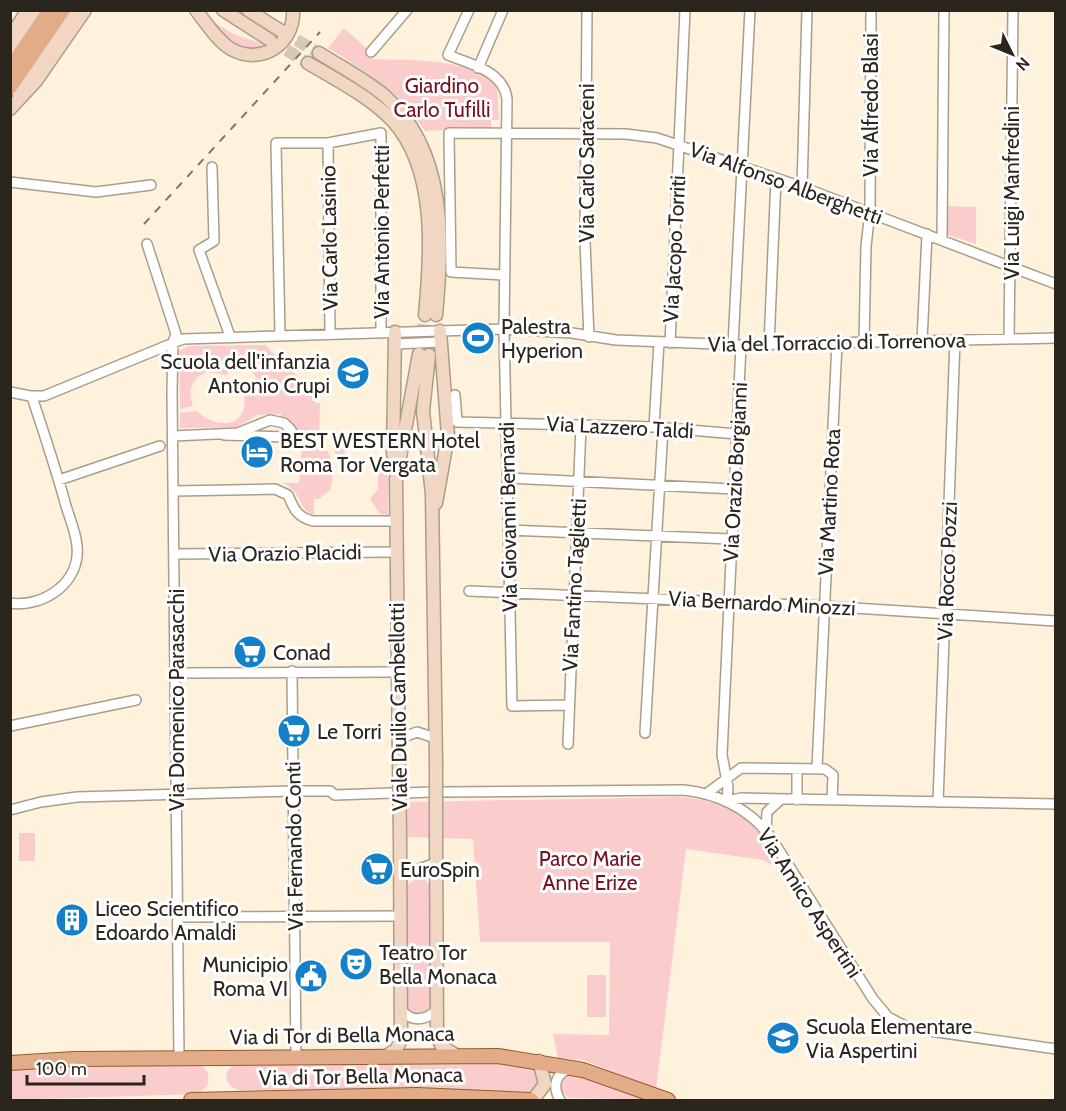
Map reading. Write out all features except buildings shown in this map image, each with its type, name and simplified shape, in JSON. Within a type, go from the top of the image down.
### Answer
[{"type":"main road","points":[[10,37],[28,10]]},
{"type":"main road","points":[[10,53],[40,10]]},
{"type":"main road","points":[[10,69],[50,10]]},
{"type":"main road","points":[[10,87],[63,10]]},
{"type":"main road","points":[[10,103],[75,10]]},
{"type":"main road","points":[[10,109],[36,81],[85,10]]},
{"type":"main road","points":[[196,10],[228,46],[254,55],[268,52],[286,40],[292,28],[293,10]]},
{"type":"main road","points":[[223,10],[270,40]]},
{"type":"main road","points":[[248,10],[281,31]]},
{"type":"main road","points":[[308,63],[376,106],[397,127],[414,156],[427,205],[430,315],[438,205],[427,156],[409,122],[386,97],[319,53]]},
{"type":"main road","points":[[432,522],[448,442],[441,336]]},
{"type":"main road","points":[[395,338],[393,457],[396,479]]},
{"type":"main road","name":"Viale Duilio Cambellotti","points":[[386,1056],[400,1043],[396,479],[424,354],[423,411],[432,522],[439,1044],[456,1055]]},
{"type":"main road","name":"Via di Tor di Bella Monaca","points":[[10,1063],[179,1058],[456,1055],[539,1061],[574,1067],[668,1101]]},
{"type":"main road","points":[[532,1101],[545,1084],[539,1061]]},
{"type":"main road","name":"Via di Tor Bella Monaca","points":[[191,1101],[417,1095],[532,1101]]},
{"type":"street","points":[[371,51],[407,10]]},
{"type":"street","points":[[469,10],[448,55],[478,68],[503,10]]},
{"type":"street","name":"Via Carlo Saraceni","points":[[588,10],[585,242],[589,337]]},
{"type":"street","name":"Via Jacopo Torriti","points":[[670,343],[685,10]]},
{"type":"street","name":"Via Orazio Borgianni","points":[[727,801],[722,755],[737,434],[742,166],[750,10]]},
{"type":"street","points":[[802,187],[807,10]]},
{"type":"street","name":"Via Alfredo Blasi","points":[[864,343],[866,246],[870,212],[871,10]]},
{"type":"street","points":[[942,239],[945,10]]},
{"type":"street","name":"Via Luigi Manfredini","points":[[1009,339],[1013,10]]},
{"type":"street","name":"Via Giovanni Bernardi","points":[[478,68],[496,77],[504,85],[507,99],[504,329],[512,706],[568,705]]},
{"type":"street","name":"Via Antonio Perfetti","points":[[328,142],[381,133],[381,332]]},
{"type":"street","name":"Via Alfonso Alberghetti","points":[[504,275],[451,273],[449,134],[643,135],[678,144],[802,187],[1056,284]]},
{"type":"street","points":[[280,335],[276,142],[328,142]]},
{"type":"street","name":"Via Carlo Lasinio","points":[[328,142],[330,334]]},
{"type":"street","points":[[213,167],[214,241],[199,250],[230,336]]},
{"type":"street","points":[[769,345],[776,178]]},
{"type":"street","points":[[10,182],[96,192],[150,186]]},
{"type":"street","points":[[922,341],[927,234]]},
{"type":"street","name":"Via Domenico Parasacchi","points":[[147,244],[176,334],[173,342],[172,436],[179,1058]]},
{"type":"street","points":[[10,392],[32,396],[55,392],[183,339],[381,332],[395,338],[504,329]]},
{"type":"street","name":"Via del Torraccio di Torrenova","points":[[504,329],[539,330],[619,340],[737,345],[1056,338]]},
{"type":"street","name":"Via Rocco Pozzi","points":[[938,802],[955,340]]},
{"type":"street","points":[[645,732],[659,485],[659,342]]},
{"type":"street","name":"Via Martino Rota","points":[[817,768],[837,344]]},
{"type":"street","name":"Via Lazzero Taldi","points":[[455,395],[457,422],[658,428],[737,434]]},
{"type":"street","points":[[10,603],[42,600],[60,588],[73,569],[77,544],[32,396]]},
{"type":"street","points":[[172,436],[287,437],[291,430],[284,423],[270,420],[238,433],[224,435]]},
{"type":"street","name":"Via Fantino Taglietti","points":[[568,744],[581,426]]},
{"type":"street","points":[[59,480],[160,446]]},
{"type":"street","points":[[507,478],[734,489]]},
{"type":"street","points":[[174,491],[275,489],[288,495],[296,513],[303,518],[396,521]]},
{"type":"street","points":[[508,530],[731,539]]},
{"type":"street","name":"Via Orazio Placidi","points":[[175,554],[396,552]]},
{"type":"street","name":"Via Bernardo Minozzi","points":[[469,591],[823,606],[1056,621]]},
{"type":"street","name":"Via Fernando Conti","points":[[292,671],[296,1057]]},
{"type":"street","points":[[176,673],[397,672]]},
{"type":"street","points":[[10,726],[136,700]]},
{"type":"street","points":[[399,739],[417,732],[435,738]]},
{"type":"street","points":[[706,794],[741,768],[817,768],[829,770],[832,773],[832,800]]},
{"type":"street","points":[[797,800],[798,769]]},
{"type":"street","name":"Via Amico Aspertini","points":[[444,792],[684,790],[727,801],[747,813],[766,831],[876,1003],[891,1019],[911,1028],[1056,1049]]},
{"type":"street","points":[[10,810],[69,797],[293,791],[330,791],[335,795],[392,793]]},
{"type":"street","points":[[406,793],[430,792]]},
{"type":"street","points":[[727,801],[737,798],[1056,804]]},
{"type":"street","points":[[766,831],[767,812],[781,800]]},
{"type":"street","points":[[399,863],[416,870],[436,863]]},
{"type":"street","points":[[177,917],[400,916]]},
{"type":"street","points":[[400,1009],[408,1017],[417,1019],[429,1016],[438,1009]]},
{"type":"street","points":[[560,1101],[555,1089],[557,1078],[564,1071],[574,1067]]},
{"type":"green space","points":[[211,20],[233,34],[266,45],[258,49],[242,47],[228,38]]},
{"type":"green space","name":"Giardino Carlo Tufilli","points":[[344,28],[373,54],[372,59],[439,62],[471,70],[485,77],[497,87],[499,120],[491,120],[491,128],[425,131],[393,93],[369,74],[328,48]]},
{"type":"green space","points":[[946,206],[976,207],[976,244],[948,235]]},
{"type":"green space","points":[[265,345],[315,393],[316,403],[320,403],[319,441],[331,457],[333,476],[330,490],[319,499],[314,499],[314,515],[305,509],[294,491],[283,483],[299,483],[302,441],[301,434],[296,434],[294,426],[281,419],[281,414],[257,415],[238,427],[180,428],[180,413],[197,411],[217,422],[227,423],[235,420],[244,408],[244,398],[240,387],[257,379],[249,366],[235,359],[227,375],[207,372],[194,381],[191,390],[193,406],[180,409],[179,351],[188,346]]},
{"type":"green space","points":[[339,431],[346,444],[345,453],[338,460],[332,445]]},
{"type":"green space","points":[[383,465],[388,469],[388,515],[380,514],[370,499],[378,489],[378,470]]},
{"type":"green space","name":"Parco Marie Anne Erize","points":[[682,797],[716,804],[741,815],[762,835],[782,863],[776,867],[763,860],[686,849],[656,1089],[583,1060],[558,1058],[553,1034],[609,1035],[610,942],[480,942],[473,839],[406,837],[406,802]]},
{"type":"green space","points":[[19,833],[35,833],[35,861],[19,861]]},
{"type":"green space","points":[[418,878],[425,880],[431,887],[431,1007],[423,1015],[414,1015],[407,1008],[406,885]]},
{"type":"green space","points":[[587,975],[606,975],[606,1017],[587,1017]]},
{"type":"green space","points":[[470,1062],[530,1066],[536,1069],[540,1079],[534,1091],[527,1094],[448,1089],[238,1090],[227,1082],[226,1078],[228,1071],[235,1064]]},
{"type":"green space","points":[[197,1063],[206,1069],[209,1079],[207,1086],[197,1094],[11,1100],[10,1070],[44,1066]]},
{"type":"green space","points":[[576,1074],[655,1100],[569,1098],[562,1092],[561,1082],[569,1075]]},
{"type":"tunnel","points":[[281,31],[319,53]]},
{"type":"tunnel","points":[[271,41],[308,63]]},
{"type":"tunnel","points":[[419,354],[425,315]]},
{"type":"tunnel","points":[[429,355],[436,315]]},
{"type":"railway","points":[[144,224],[320,32]]},
{"type":"place","name":"Palestra Hyperion","points":[[478,338]]},
{"type":"place","name":"Scuola dell'infanzia Antonio Crupi","points":[[353,373]]},
{"type":"place","name":"BEST WESTERN Hotel Roma Tor Vergata","points":[[257,452]]},
{"type":"place","name":"Conad","points":[[250,652]]},
{"type":"place","name":"Le Torri","points":[[294,731]]},
{"type":"place","name":"EuroSpin","points":[[377,869]]},
{"type":"place","name":"Liceo Scientifico Edoardo Amaldi","points":[[72,920]]},
{"type":"place","name":"Teatro Tor Bella Monaca","points":[[356,964]]},
{"type":"place","name":"Municipio Roma VI","points":[[311,976]]},
{"type":"place","name":"Scuola Elementare Via Aspertini","points":[[783,1038]]}]
